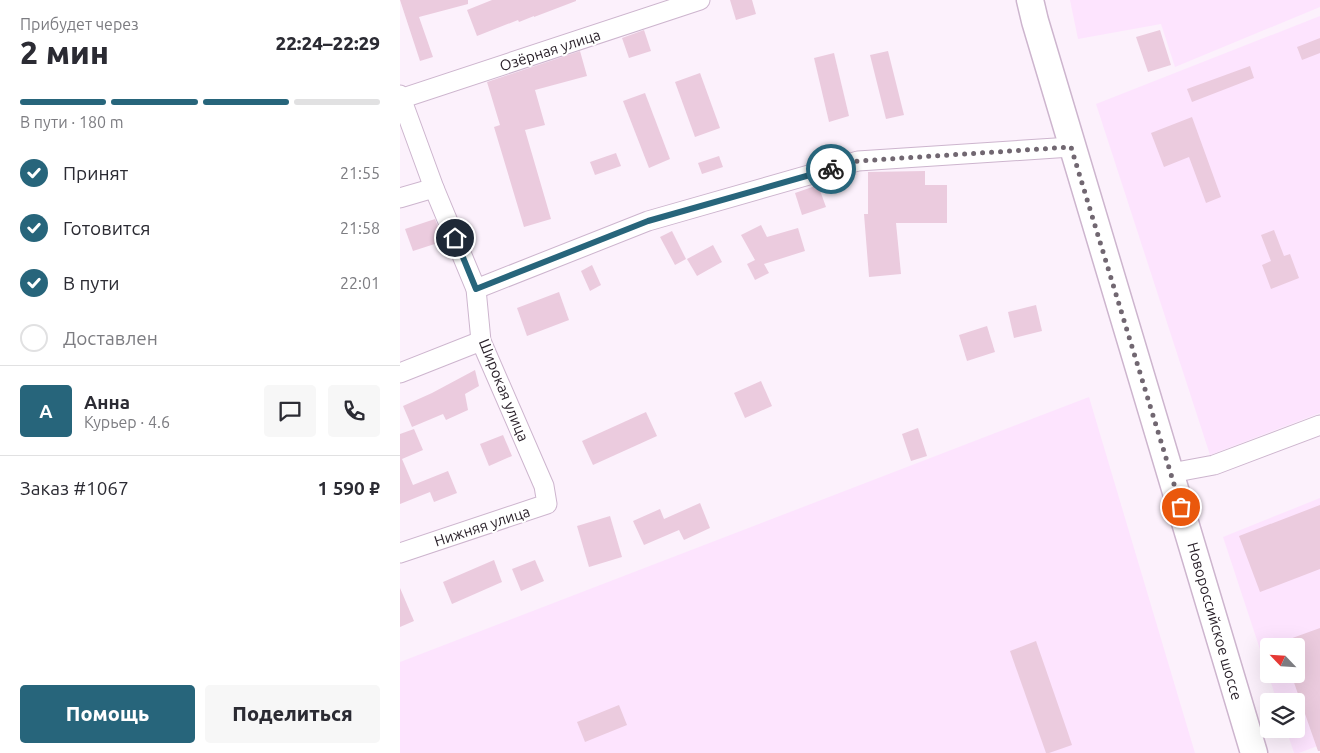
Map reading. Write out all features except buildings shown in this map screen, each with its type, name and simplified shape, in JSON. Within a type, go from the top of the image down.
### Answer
[{"type":"main road","name":"Новороссийское шоссе","points":[[1030,0],[1071,147],[1254,753]]},
{"type":"street","name":"Озёрная улица","points":[[400,98],[700,0]]},
{"type":"street","name":"Широкая улица","points":[[400,98],[434,188],[476,289],[481,341],[544,486]]},
{"type":"street","points":[[476,289],[648,221],[858,161],[1071,147]]},
{"type":"street","points":[[400,198],[434,188]]},
{"type":"street","points":[[400,373],[481,341]]},
{"type":"street","points":[[1171,473],[1214,464],[1320,425]]},
{"type":"street","name":"Нижняя улица","points":[[400,553],[547,504],[544,486]]},
{"type":"shaded area","points":[[1070,0],[1320,0],[1320,7],[1175,67],[1161,24],[1078,39]]},
{"type":"shaded area","points":[[1320,16],[1320,413],[1210,455],[1096,104]]},
{"type":"shaded area","points":[[1089,397],[1195,753],[400,753],[400,662]]},
{"type":"shaded area","points":[[1320,498],[1320,745],[1294,753],[1289,738],[1305,738],[1305,693],[1274,693],[1271,683],[1305,683],[1305,638],[1260,638],[1260,649],[1223,537]]},
{"type":"way so far","points":[[831,169],[858,161],[1071,147],[1181,507]]},
{"type":"route","points":[[455,238],[476,289],[648,221],[831,169]]}]
